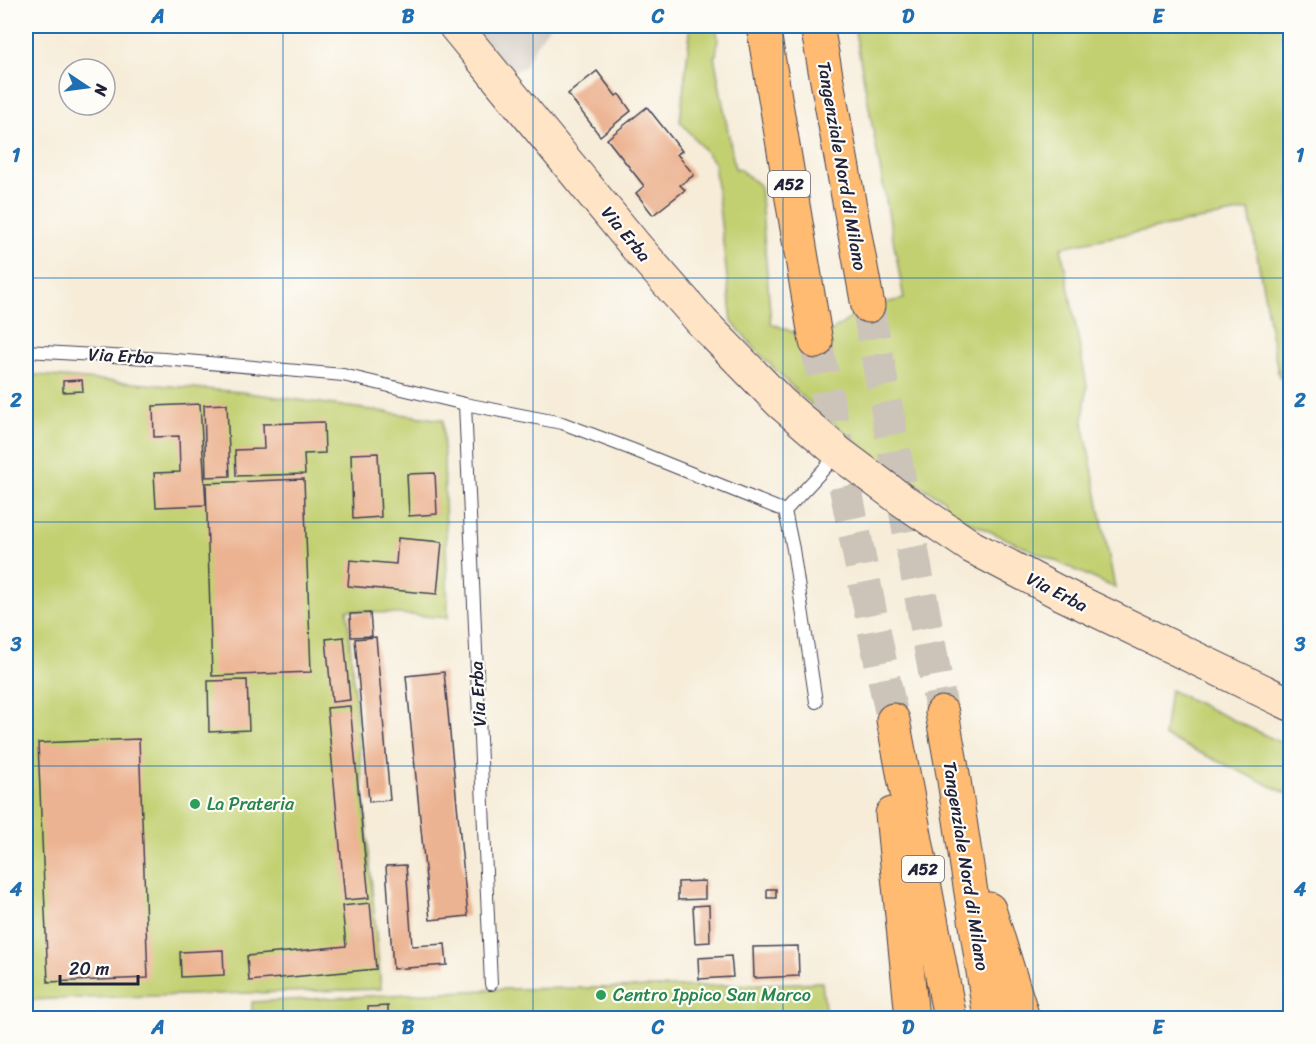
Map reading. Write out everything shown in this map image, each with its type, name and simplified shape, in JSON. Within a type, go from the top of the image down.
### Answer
[{"type":"highway","name":"A52","points":[[763,26],[816,342]]},
{"type":"highway","name":"Tangenziale Nord di Milano","points":[[817,26],[868,306]]},
{"type":"highway","name":"Tangenziale Nord di Milano","points":[[942,713],[990,1018]]},
{"type":"highway","name":"A52","points":[[912,1018],[888,722],[924,874],[950,1018]]},
{"type":"highway","name":"A52","points":[[953,774],[977,866],[1023,1018]]},
{"type":"main road","name":"Via Erba","points":[[454,26],[638,249],[696,314],[781,403],[839,453],[902,500],[986,555],[1067,597],[1290,704]]},
{"type":"lane","name":"Via Erba","points":[[26,351],[164,359],[343,375],[465,404],[562,423],[631,448],[785,511]]},
{"type":"lane","name":"Via Erba","points":[[465,404],[491,984]]},
{"type":"lane","points":[[816,702],[793,549],[785,511],[839,453]]},
{"type":"shaded area","points":[[472,26],[550,26],[536,45],[525,66],[510,75]]},
{"type":"green space","points":[[687,26],[716,26],[718,38],[714,56],[735,169],[738,168],[760,186],[771,323],[816,342],[868,306],[904,299],[854,26],[1290,26],[1290,376],[1279,378],[1249,210],[1061,247],[1087,386],[1083,422],[1115,588],[947,512],[944,500],[901,474],[857,443],[797,392],[732,322],[714,162],[680,121],[690,32]]},
{"type":"green space","name":"La Prateria","points":[[26,374],[241,392],[443,420],[448,618],[347,610],[381,989],[26,1000]]},
{"type":"green space","points":[[1170,690],[1290,747],[1290,795],[1164,736]]},
{"type":"green space","name":"Centro Ippico San Marco","points":[[822,982],[826,1018],[252,1018],[252,1002],[507,989]]},
{"type":"building","points":[[597,71],[616,96],[619,94],[631,111],[600,136],[568,94]]},
{"type":"building","points":[[647,107],[682,151],[677,154],[694,175],[680,185],[685,190],[653,215],[636,193],[644,186],[607,139]]},
{"type":"building","points":[[82,380],[83,391],[63,392],[63,381]]},
{"type":"building","points":[[200,404],[206,505],[156,507],[154,473],[180,472],[179,436],[154,437],[153,406]]},
{"type":"building","points":[[227,404],[230,476],[206,477],[204,405]]},
{"type":"building","points":[[324,422],[325,453],[304,454],[305,474],[236,476],[235,450],[264,449],[263,424]]},
{"type":"building","points":[[378,453],[381,517],[353,519],[351,454]]},
{"type":"building","points":[[435,473],[437,514],[409,516],[407,474]]},
{"type":"building","points":[[304,479],[311,672],[212,676],[206,483]]},
{"type":"building","points":[[398,538],[442,542],[437,594],[348,586],[350,560],[396,564]]},
{"type":"building","points":[[370,613],[372,636],[351,637],[350,614]]},
{"type":"building","points":[[344,637],[350,700],[332,702],[326,639]]},
{"type":"building","points":[[376,637],[390,800],[369,802],[355,639]]},
{"type":"building","points":[[444,672],[468,916],[430,920],[406,676]]},
{"type":"building","points":[[247,680],[249,730],[209,732],[208,681]]},
{"type":"building","points":[[350,706],[369,898],[345,900],[327,708]]},
{"type":"building","points":[[139,739],[148,978],[48,982],[38,743]]},
{"type":"building","points":[[406,865],[412,946],[445,944],[447,965],[393,969],[386,866]]},
{"type":"building","points":[[705,881],[705,899],[678,900],[678,882]]},
{"type":"building","points":[[767,889],[776,889],[776,898],[767,898]]},
{"type":"building","points":[[370,903],[376,969],[249,981],[247,956],[346,946],[342,906]]},
{"type":"building","points":[[709,905],[710,942],[695,943],[693,906]]},
{"type":"building","points":[[798,946],[799,976],[754,978],[753,947]]},
{"type":"building","points":[[223,950],[224,975],[181,977],[180,952]]},
{"type":"building","points":[[731,956],[733,977],[699,979],[698,958]]},
{"type":"building","points":[[388,1006],[388,1018],[368,1018],[368,1007]]},
{"type":"building","points":[[475,1015],[475,1018],[396,1018],[396,1016]]},
{"type":"tunnel","points":[[868,306],[942,713]]},
{"type":"tunnel","points":[[816,342],[893,720]]},
{"type":"place","name":"La Prateria","points":[[195,804]]},
{"type":"place","name":"Centro Ippico San Marco","points":[[601,995]]}]
